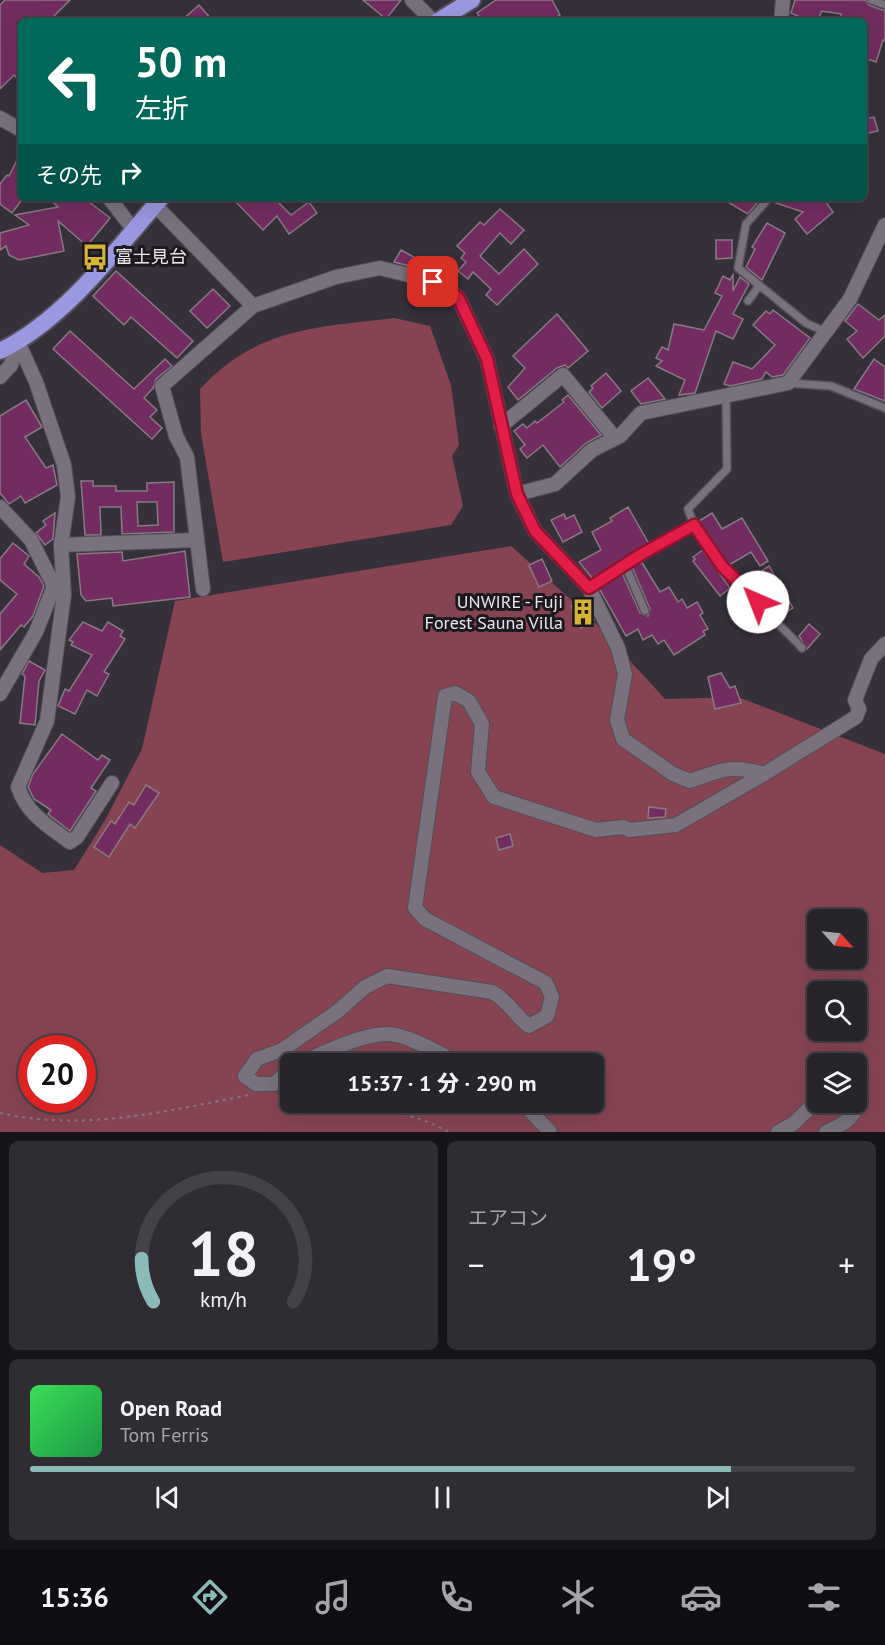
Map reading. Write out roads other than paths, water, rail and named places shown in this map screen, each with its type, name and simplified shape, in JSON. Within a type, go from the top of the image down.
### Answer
[{"type":"highway","points":[[443,18],[472,0]]},
{"type":"highway","points":[[0,351],[18,342],[64,304],[134,230],[158,201]]},
{"type":"street","points":[[412,0],[430,18]]},
{"type":"street","points":[[781,18],[783,0]]},
{"type":"street","points":[[0,118],[18,128]]},
{"type":"street","points":[[111,201],[134,230]]},
{"type":"street","points":[[158,201],[253,306]]},
{"type":"street","points":[[517,494],[555,484],[592,450],[615,438],[633,424],[641,413],[788,383],[850,299],[885,225]]},
{"type":"street","points":[[203,589],[187,457],[176,436],[162,386],[253,306],[336,277],[380,268],[433,282],[458,297],[487,359],[517,494],[535,531],[589,588],[618,648],[625,674],[617,720],[623,739],[673,774],[690,781],[725,769],[741,767],[764,774]]},
{"type":"street","points":[[0,377],[11,365],[18,342]]},
{"type":"street","points":[[18,342],[36,382],[64,465],[68,497],[61,545],[64,595],[47,721],[18,787],[22,798],[36,818],[70,842],[77,837],[112,783]]},
{"type":"street","points":[[501,426],[563,375],[615,438]]},
{"type":"street","points":[[0,507],[32,540],[54,586],[36,632],[0,694]]},
{"type":"street","points":[[61,545],[197,540]]},
{"type":"street","points":[[280,1079],[274,1084],[256,1084],[245,1076],[257,1059],[282,1050],[338,1011],[364,987],[387,976],[492,992],[507,1000],[516,1016],[529,1026],[547,1016],[552,997],[546,983],[425,919],[415,908],[445,696],[455,693],[470,701],[482,724],[478,772],[494,797],[596,830],[676,825],[856,717],[859,709],[855,699],[871,659],[885,644]]},
{"type":"street","points":[[321,1053],[330,1048],[388,1034],[439,1053]]},
{"type":"street","points":[[778,1132],[793,1125],[807,1111]]},
{"type":"street","points":[[532,1113],[550,1132]]},
{"type":"street","points":[[826,1132],[844,1126],[855,1113]]},
{"type":"lane","points":[[871,0],[885,5]]},
{"type":"lane","points":[[766,201],[746,224],[740,246],[738,268],[806,323],[826,332]]},
{"type":"lane","points":[[748,301],[759,286]]},
{"type":"lane","points":[[788,383],[831,386],[885,408]]},
{"type":"lane","points":[[726,395],[727,469],[688,509],[694,525],[722,566],[802,648]]},
{"type":"lane","points":[[589,588],[694,525]]},
{"type":"lane","points":[[625,565],[645,612]]},
{"type":"place","name":"富士見台","points":[[95,257]]},
{"type":"place","name":"UNWIRE - Fuji Forest Sauna Villa","points":[[583,612]]}]
